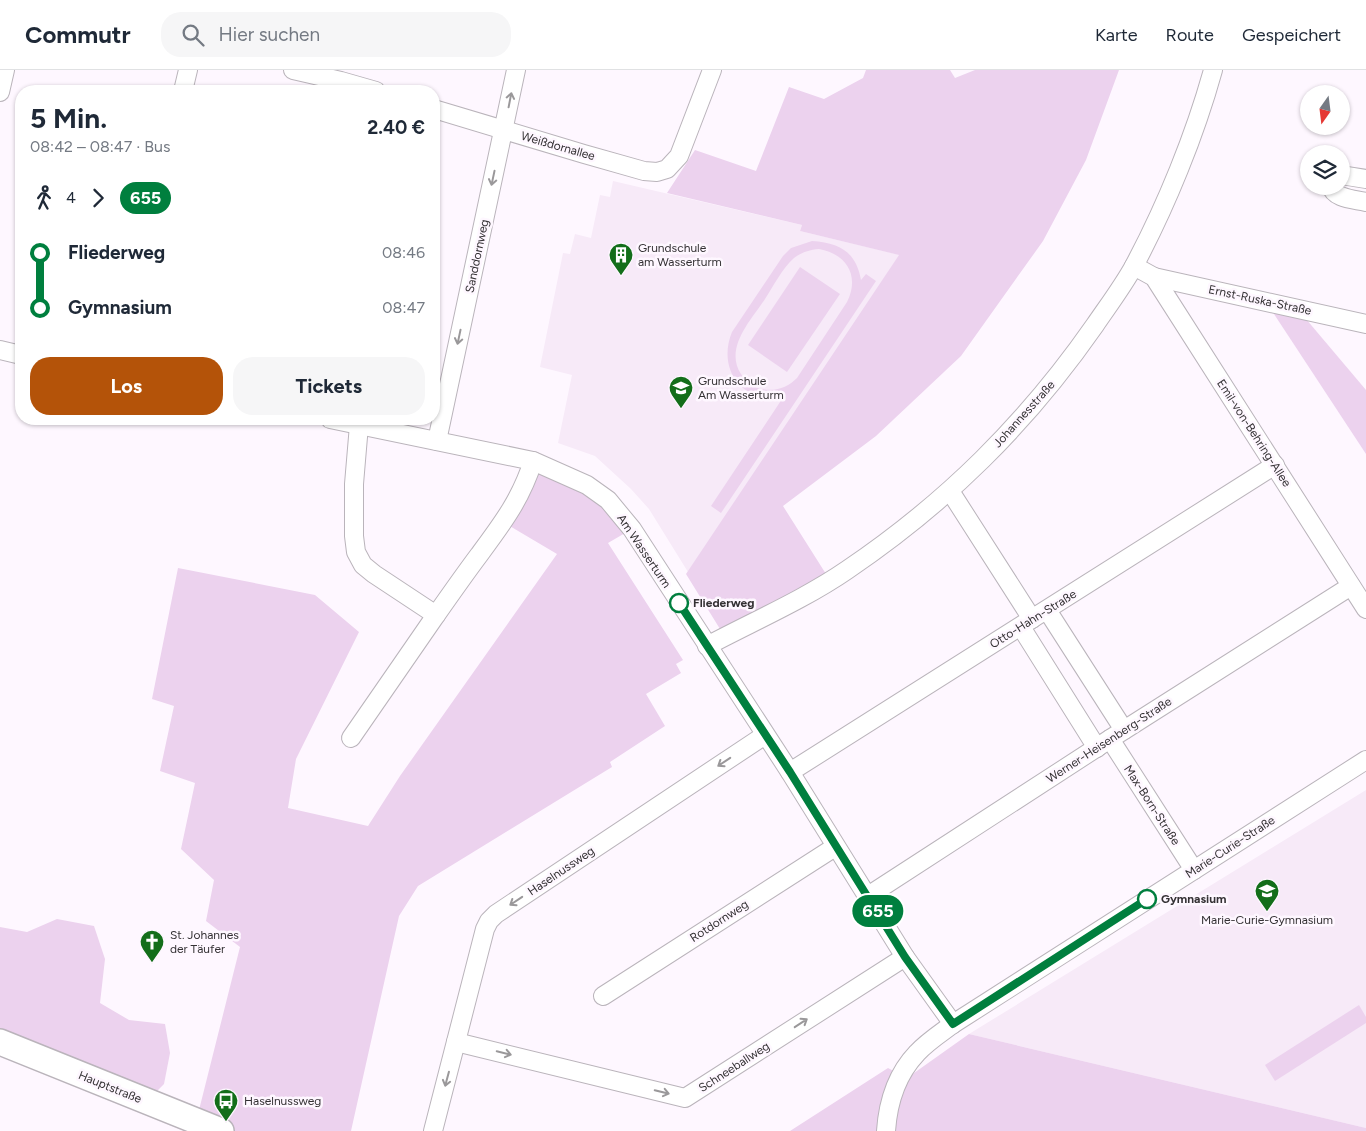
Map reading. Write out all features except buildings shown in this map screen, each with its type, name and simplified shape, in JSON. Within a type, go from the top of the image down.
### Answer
[{"type":"street","points":[[0,92],[4,70]]},
{"type":"street","points":[[184,85],[188,70]]},
{"type":"street","points":[[293,70],[355,85]]},
{"type":"street","name":"Sanddornweg","points":[[437,441],[516,70]]},
{"type":"street","name":"Weißdornallee","points":[[440,111],[644,171],[657,172],[667,169],[679,156],[712,70]]},
{"type":"street","name":"Johannesstraße","points":[[707,646],[845,572],[883,545],[950,491],[1016,427],[1077,351],[1134,266],[1169,194],[1198,117],[1213,70]]},
{"type":"street","points":[[1350,177],[1366,180]]},
{"type":"street","points":[[1337,195],[1366,202]]},
{"type":"street","name":"Emil-von-Behring-Allee","points":[[1134,266],[1154,277],[1366,610]]},
{"type":"street","name":"Ernst-Ruska-Straße","points":[[1154,277],[1366,324]]},
{"type":"street","points":[[0,350],[15,354]]},
{"type":"street","points":[[359,425],[354,484],[354,536],[356,552],[363,565],[374,574],[436,615]]},
{"type":"street","name":"Am Wasserturm","points":[[359,425],[533,461],[587,486],[608,500],[632,529],[790,772],[905,957],[953,1024]]},
{"type":"street","points":[[351,738],[508,514],[526,482],[533,461]]},
{"type":"street","name":"Otto-Hahn-Straße","points":[[790,772],[1275,465]]},
{"type":"street","name":"Max-Born-Straße","points":[[950,491],[1027,623],[1110,739],[1194,870]]},
{"type":"street","name":"Werner-Heisenberg-Straße","points":[[868,896],[1351,586]]},
{"type":"street","name":"Max-Born-Straße","points":[[1047,610],[1110,739]]},
{"type":"street","name":"Haselnussweg","points":[[433,1131],[485,929],[489,921],[496,914],[765,735]]},
{"type":"street","name":"Marie-Curie-Straße","points":[[886,1131],[892,1092],[904,1070],[917,1053],[953,1024],[1366,760]]},
{"type":"street","name":"Rotdornweg","points":[[603,996],[835,846]]},
{"type":"street","name":"Schneeballweg","points":[[456,1042],[686,1098],[905,957]]},
{"type":"street","name":"Hauptstraße","points":[[0,1042],[221,1131]]},
{"type":"shaded area","points":[[866,70],[950,70],[955,78],[975,70],[1119,70],[1086,160],[1043,241],[961,356],[876,436],[783,506],[826,574],[741,622],[720,629],[686,574],[899,255],[800,231],[802,225],[667,193],[695,150],[756,171],[789,87],[824,99],[863,78]]},
{"type":"shaded area","name":"Grundschule Am Wasserturm","points":[[613,181],[802,225],[800,231],[900,255],[688,572],[649,509],[631,489],[595,456],[558,443],[572,375],[540,367],[563,253],[570,254],[575,234],[591,238],[600,195],[610,197]]},
{"type":"shaded area","points":[[812,241],[831,244],[851,256],[859,270],[861,280],[866,274],[876,281],[721,513],[711,506],[784,396],[770,398],[757,396],[737,382],[731,372],[728,360],[728,346],[732,332],[783,256],[791,248]],"holes":[[[819,249],[829,252],[844,261],[851,275],[851,292],[847,302],[797,378],[786,386],[772,390],[762,389],[747,382],[737,364],[736,354],[737,344],[747,325],[782,272],[794,258],[812,250]]]},
{"type":"shaded area","points":[[800,267],[840,294],[787,372],[748,345]]},
{"type":"shaded area","points":[[1272,311],[1306,319],[1366,390],[1366,454]]},
{"type":"shaded area","points":[[533,461],[587,485],[632,529],[608,543],[683,660],[676,664],[681,673],[646,694],[665,726],[610,762],[612,767],[418,886],[399,916],[351,1131],[221,1131],[196,1122],[240,947],[206,921],[214,880],[181,849],[195,783],[160,771],[174,706],[152,699],[178,568],[315,595],[359,632],[296,759],[288,808],[368,826],[400,776],[557,554],[503,522]]},
{"type":"shaded area","name":"Marie-Curie-Gymnasium","points":[[1366,790],[1366,1128],[969,1034]]},
{"type":"shaded area","points":[[57,919],[94,926],[105,959],[100,1003],[129,1020],[165,1024],[170,1053],[164,1084],[154,1094],[0,1030],[0,927],[27,932]]},
{"type":"shaded area","points":[[1359,1005],[1366,1017],[1366,1023],[1275,1081],[1265,1065]]},
{"type":"shaded area","points":[[969,1034],[1366,1128],[1366,1131],[790,1131],[888,1068],[907,1078]]},
{"type":"bus line","name":"655","points":[[679,603],[790,772],[905,957],[953,1024],[1147,899]]},
{"type":"place","name":"Grundschule am Wasserturm","points":[[621,276]]},
{"type":"place","name":"Grundschule Am Wasserturm","points":[[681,409]]},
{"type":"place","name":"Fliederweg","points":[[679,603]]},
{"type":"place","name":"Gymnasium","points":[[1147,899]]},
{"type":"place","name":"Marie-Curie-Gymnasium","points":[[1267,912]]},
{"type":"place","name":"St. Johannes der Täufer","points":[[152,963]]},
{"type":"place","name":"Haselnussweg","points":[[226,1122]]}]
